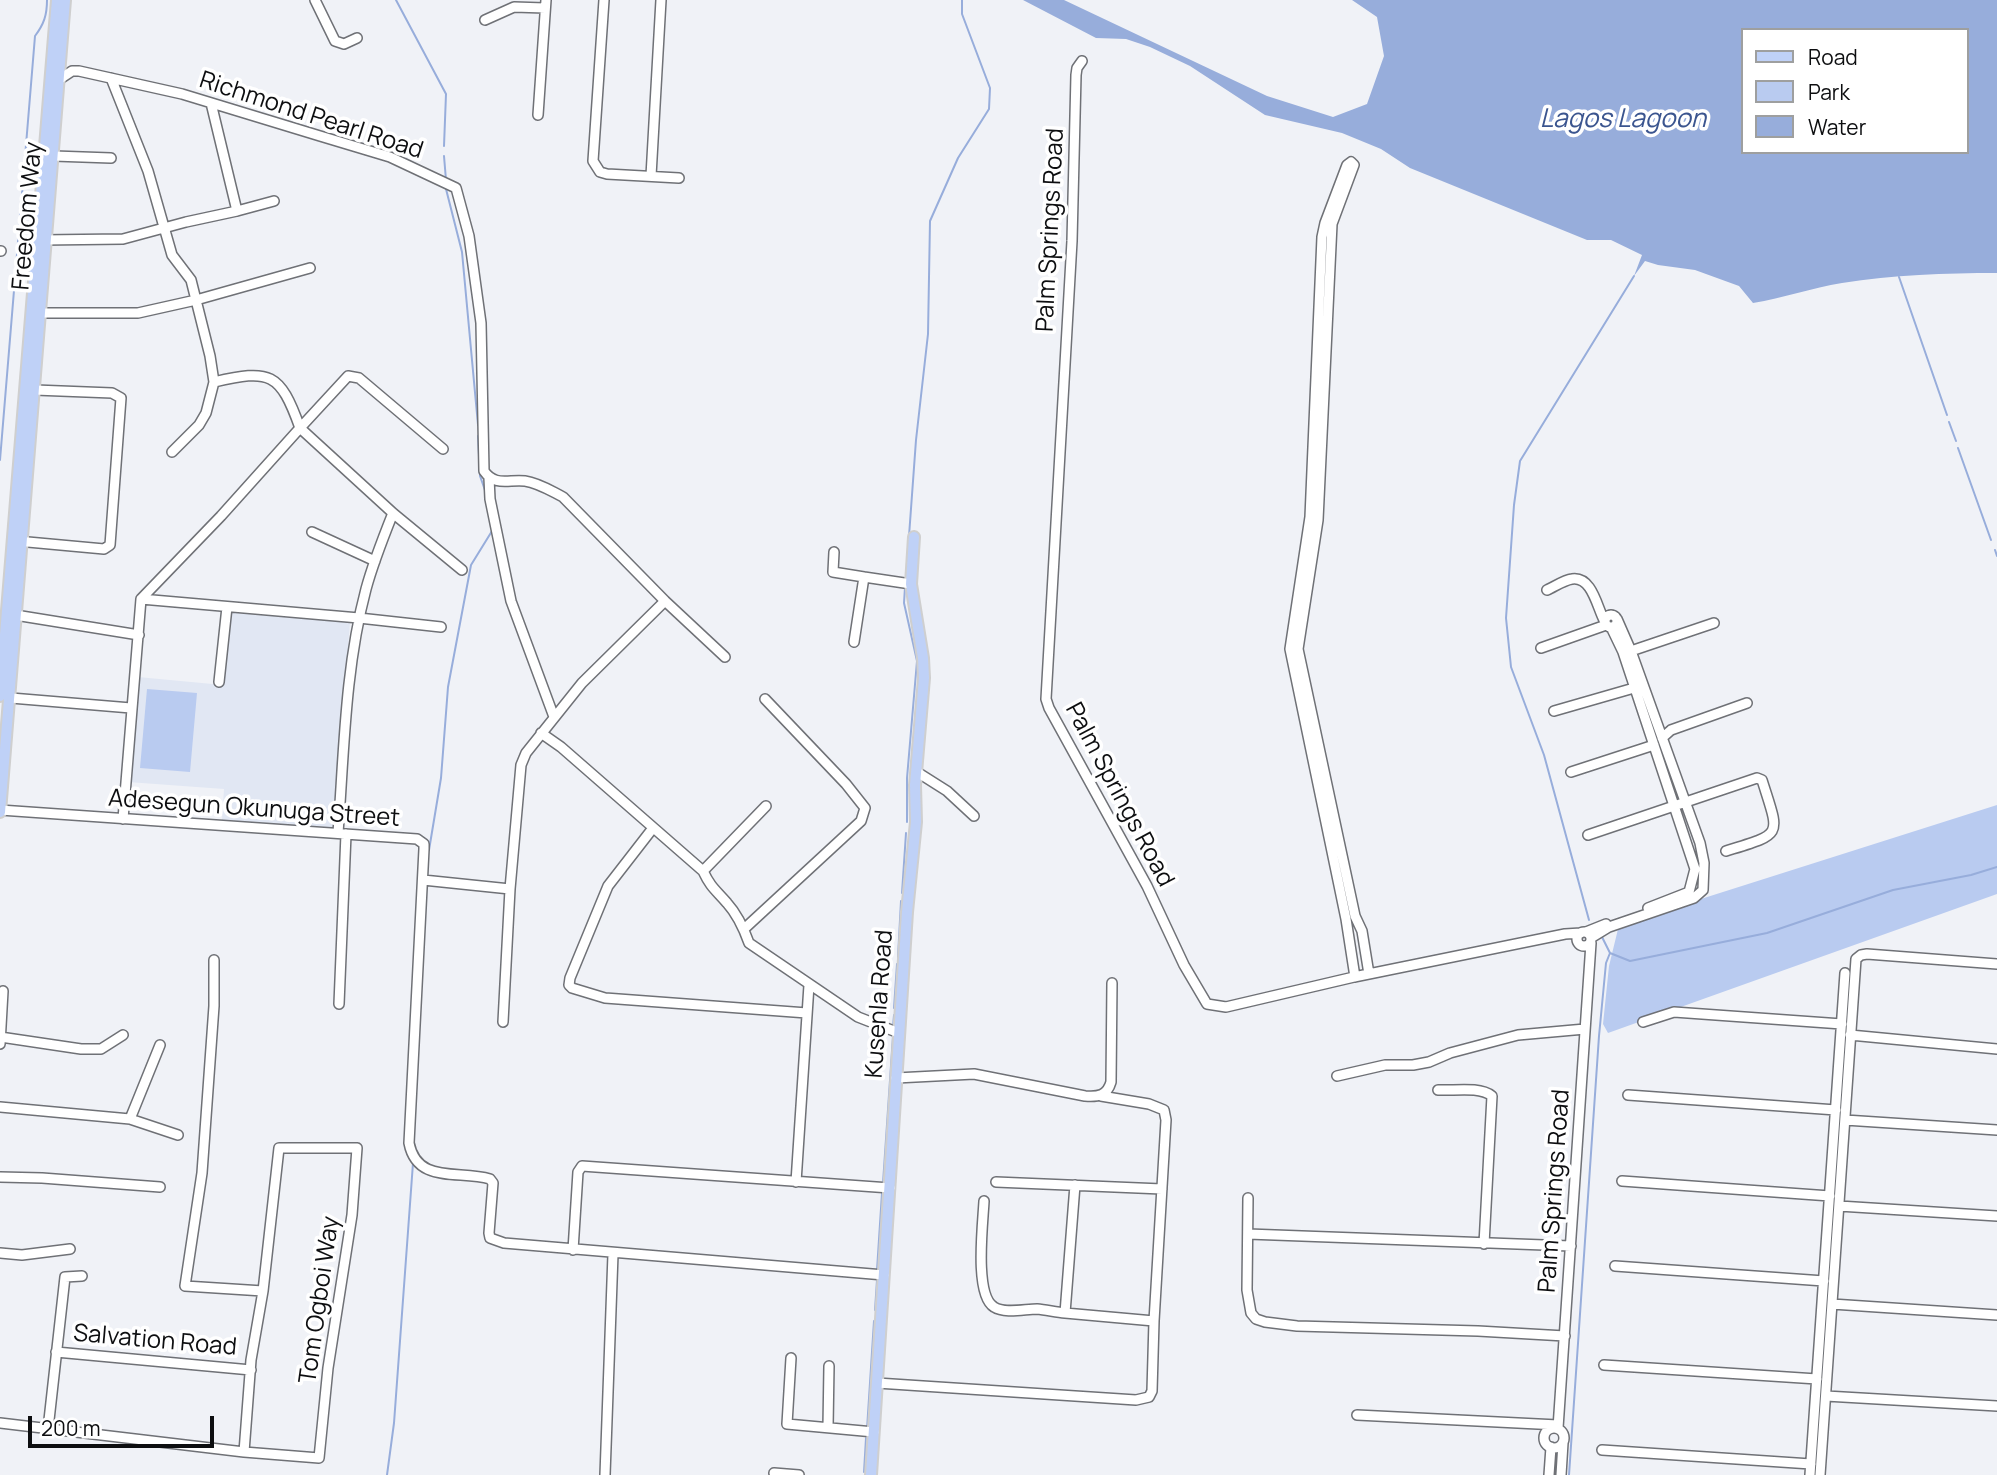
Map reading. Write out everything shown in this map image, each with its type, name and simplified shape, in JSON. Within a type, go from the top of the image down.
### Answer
[{"type":"main road","name":"Freedom Way","points":[[0,811],[5,697],[42,240],[57,0]]},
{"type":"main road","name":"Freedom Way","points":[[17,541],[35,390],[41,313],[42,240],[54,156],[65,0]]},
{"type":"main road","name":"Kusenla Road","points":[[871,1475],[907,912],[916,822],[923,658],[907,583],[914,537]]},
{"type":"street","points":[[315,0],[335,41],[344,44],[357,38]]},
{"type":"street","points":[[604,0],[593,162],[600,172],[680,178]]},
{"type":"street","points":[[651,176],[661,0]]},
{"type":"street","points":[[485,20],[514,7],[546,4],[538,116]]},
{"type":"street","name":"Palm Springs Road","points":[[1082,61],[1076,75],[1072,241],[1046,678],[1049,708],[1147,886],[1184,965],[1207,1004],[1226,1007],[1355,977],[1565,934],[1584,939],[1589,955],[1558,1427]]},
{"type":"street","name":"Richmond Pearl Road","points":[[60,79],[72,71],[79,71],[211,103],[390,158],[456,188],[471,248],[481,323],[484,471],[489,478]]},
{"type":"street","points":[[111,78],[148,171],[163,229],[175,261],[191,280],[210,356],[214,382],[206,412],[199,425],[172,452]]},
{"type":"street","points":[[211,103],[237,211]]},
{"type":"street","points":[[54,156],[111,158]]},
{"type":"street","points":[[1355,977],[1346,919],[1290,649],[1310,517],[1322,237],[1347,164],[1351,162],[1354,165],[1332,224],[1318,520],[1298,649],[1355,916],[1362,931],[1369,974]]},
{"type":"street","points":[[42,240],[123,239],[274,201]]},
{"type":"street","points":[[41,313],[138,313],[196,300],[310,268]]},
{"type":"street","points":[[214,382],[247,374],[263,375],[281,387],[289,398],[300,428],[393,513],[462,570]]},
{"type":"street","points":[[122,819],[141,599],[221,516],[348,376],[359,378],[443,449]]},
{"type":"street","points":[[17,541],[104,550],[110,545],[121,398],[113,393],[35,390]]},
{"type":"street","points":[[489,478],[496,482],[526,481],[563,497],[665,601],[725,657]]},
{"type":"street","points":[[489,478],[490,499],[511,601],[554,717]]},
{"type":"street","points":[[339,1004],[342,833],[350,680],[359,618],[375,561],[393,513]]},
{"type":"street","points":[[312,532],[375,561]]},
{"type":"street","points":[[834,552],[833,572],[907,583]]},
{"type":"street","points":[[854,642],[864,577]]},
{"type":"street","points":[[1547,590],[1573,579],[1583,580],[1589,585],[1599,610],[1631,650],[1679,804],[1700,843],[1704,863],[1703,890],[1694,898],[1609,927],[1584,939]]},
{"type":"street","points":[[141,599],[441,627]]},
{"type":"street","points":[[503,1022],[510,888],[521,765],[526,753],[582,683],[665,601]]},
{"type":"street","points":[[219,682],[227,607]]},
{"type":"street","points":[[12,615],[139,635]]},
{"type":"street","points":[[1541,648],[1610,621]]},
{"type":"street","points":[[1610,621],[1634,688],[1658,742]]},
{"type":"street","points":[[1631,650],[1714,623]]},
{"type":"street","points":[[1554,711],[1634,688]]},
{"type":"street","points":[[5,697],[131,708]]},
{"type":"street","points":[[744,929],[861,821],[865,812],[846,784],[765,699]]},
{"type":"street","points":[[1571,772],[1658,742],[1671,730],[1747,703]]},
{"type":"street","points":[[541,733],[561,747],[703,871],[710,886],[729,904],[749,943],[858,1017],[899,1033]]},
{"type":"street","points":[[917,772],[947,791],[974,817]]},
{"type":"street","points":[[1588,835],[1756,778],[1762,780],[1774,818],[1772,833],[1767,838],[1726,851]]},
{"type":"street","points":[[703,871],[766,806]]},
{"type":"street","name":"Adesegun Okunuga Street","points":[[0,811],[342,833],[417,839],[424,844],[409,1143],[411,1156],[424,1169],[490,1178],[493,1183],[489,1233],[490,1238],[496,1242],[573,1250]]},
{"type":"street","points":[[653,828],[608,886],[569,985],[605,998],[807,1013]]},
{"type":"street","points":[[423,880],[510,888]]},
{"type":"street","points":[[1349,946],[1364,943]]},
{"type":"street","points":[[1820,1475],[1856,962],[1861,955],[1997,964]]},
{"type":"street","points":[[0,1423],[244,1452],[251,1370],[263,1291],[185,1286],[202,1172],[214,1006],[214,960]]},
{"type":"street","points":[[1810,1475],[1845,973]]},
{"type":"street","points":[[1101,1096],[1108,1091],[1111,1082],[1112,982]]},
{"type":"street","points":[[796,1182],[808,985]]},
{"type":"street","points":[[0,1044],[3,991]]},
{"type":"street","points":[[1643,1022],[1674,1012],[1842,1024]]},
{"type":"street","points":[[1337,1076],[1385,1065],[1429,1062],[1450,1053],[1518,1035],[1585,1029]]},
{"type":"street","points":[[0,1037],[81,1049],[101,1049],[123,1035]]},
{"type":"street","points":[[1850,1035],[1997,1049]]},
{"type":"street","points":[[130,1119],[160,1045]]},
{"type":"street","points":[[877,1382],[1143,1400],[1149,1397],[1152,1391],[1166,1120],[1164,1110],[1149,1104],[1085,1096],[974,1074],[897,1078]]},
{"type":"street","points":[[1438,1090],[1485,1092],[1492,1096],[1484,1244]]},
{"type":"street","points":[[1628,1095],[1836,1110]]},
{"type":"street","points":[[0,1107],[130,1119],[177,1135]]},
{"type":"street","points":[[1844,1120],[1997,1130]]},
{"type":"street","name":"Tom Ogboi Way","points":[[244,1452],[319,1458],[341,1279],[352,1215],[357,1148],[279,1148],[263,1291]]},
{"type":"street","points":[[884,1275],[573,1250],[578,1171],[582,1166],[890,1188]]},
{"type":"street","points":[[0,1177],[160,1187]]},
{"type":"street","points":[[1622,1181],[1830,1196]]},
{"type":"street","points":[[996,1182],[1162,1189]]},
{"type":"street","points":[[1065,1313],[1075,1185]]},
{"type":"street","points":[[1248,1198],[1248,1302],[1251,1313],[1265,1322],[1297,1326],[1564,1336]]},
{"type":"street","points":[[984,1201],[982,1262],[987,1300],[995,1308],[1037,1309],[1154,1321]]},
{"type":"street","points":[[1839,1206],[1997,1216]]},
{"type":"street","points":[[1248,1234],[1571,1246]]},
{"type":"street","points":[[0,1253],[22,1255],[70,1249]]},
{"type":"street","points":[[605,1475],[613,1254]]},
{"type":"street","points":[[1615,1266],[1824,1282]]},
{"type":"street","points":[[48,1429],[65,1276],[82,1276]]},
{"type":"street","points":[[1832,1304],[1997,1315]]},
{"type":"street","name":"Salvation Road","points":[[56,1352],[251,1370]]},
{"type":"street","points":[[791,1358],[788,1424],[874,1432]]},
{"type":"street","points":[[1604,1365],[1817,1379]]},
{"type":"street","points":[[828,1427],[829,1366]]},
{"type":"street","points":[[1826,1396],[1997,1406]]},
{"type":"street","points":[[1357,1415],[1558,1427]]},
{"type":"street","points":[[1558,1427],[1564,1436],[1561,1475]]},
{"type":"street","points":[[1558,1427],[1545,1434],[1546,1443],[1551,1447],[1563,1443]]},
{"type":"street","points":[[1549,1475],[1551,1447]]},
{"type":"street","points":[[1602,1450],[1811,1464]]},
{"type":"street","points":[[774,1473],[799,1475]]},
{"type":"shaded area","points":[[231,612],[350,622],[334,829],[222,820],[224,789],[128,782],[138,677],[223,685]]},
{"type":"green space","points":[[147,689],[197,693],[190,772],[140,768]]},
{"type":"green space","points":[[1997,805],[1997,894],[1608,1033],[1603,1024],[1609,966],[1619,925]]},
{"type":"water","name":"Lagos Lagoon","points":[[1023,0],[1064,0],[1267,96],[1333,117],[1367,104],[1384,56],[1377,17],[1352,0],[1997,0],[1997,273],[1861,280],[1753,303],[1739,286],[1695,270],[1645,261],[1634,276],[1642,255],[1611,240],[1587,240],[1410,168],[1381,149],[1342,133],[1265,115],[1190,66],[1126,39],[1096,38]]},
{"type":"waterway","points":[[0,460],[35,36],[44,19],[47,0]]},
{"type":"waterway","points":[[396,0],[446,94],[444,146]]},
{"type":"waterway","points":[[909,536],[928,334],[930,221],[958,158],[989,109],[990,88],[962,14],[962,0]]},
{"type":"waterway","points":[[444,156],[446,180]]},
{"type":"waterway","points":[[446,189],[462,252],[478,425]]},
{"type":"waterway","points":[[1589,920],[1544,755],[1511,667],[1506,618],[1520,461],[1634,276]]},
{"type":"waterway","points":[[1899,277],[1947,415]]},
{"type":"waterway","points":[[1949,422],[1956,441]]},
{"type":"waterway","points":[[478,436],[480,476],[486,493]]},
{"type":"waterway","points":[[1958,448],[1991,540]]},
{"type":"waterway","points":[[429,850],[441,778],[448,687],[471,565],[492,531]]},
{"type":"waterway","points":[[1995,550],[1997,556]]},
{"type":"waterway","points":[[905,587],[904,603],[917,661],[907,778],[907,822]]},
{"type":"waterway","points":[[902,893],[906,833]]},
{"type":"waterway","points":[[1610,953],[1630,961],[1767,933],[1893,890],[1971,875],[1997,867]]},
{"type":"waterway","points":[[898,957],[901,901]]},
{"type":"waterway","points":[[1569,1475],[1599,1036],[1606,963],[1610,953],[1601,935]]},
{"type":"waterway","points":[[894,1008],[897,964]]},
{"type":"waterway","points":[[893,1026],[894,1015]]},
{"type":"waterway","points":[[883,1183],[893,1036]]},
{"type":"waterway","points":[[387,1475],[394,1423],[413,1163]]},
{"type":"waterway","points":[[877,1270],[882,1193]]},
{"type":"waterway","points":[[875,1310],[877,1280]]},
{"type":"waterway","points":[[867,1429],[874,1321]]},
{"type":"waterway","points":[[864,1472],[866,1438]]}]
